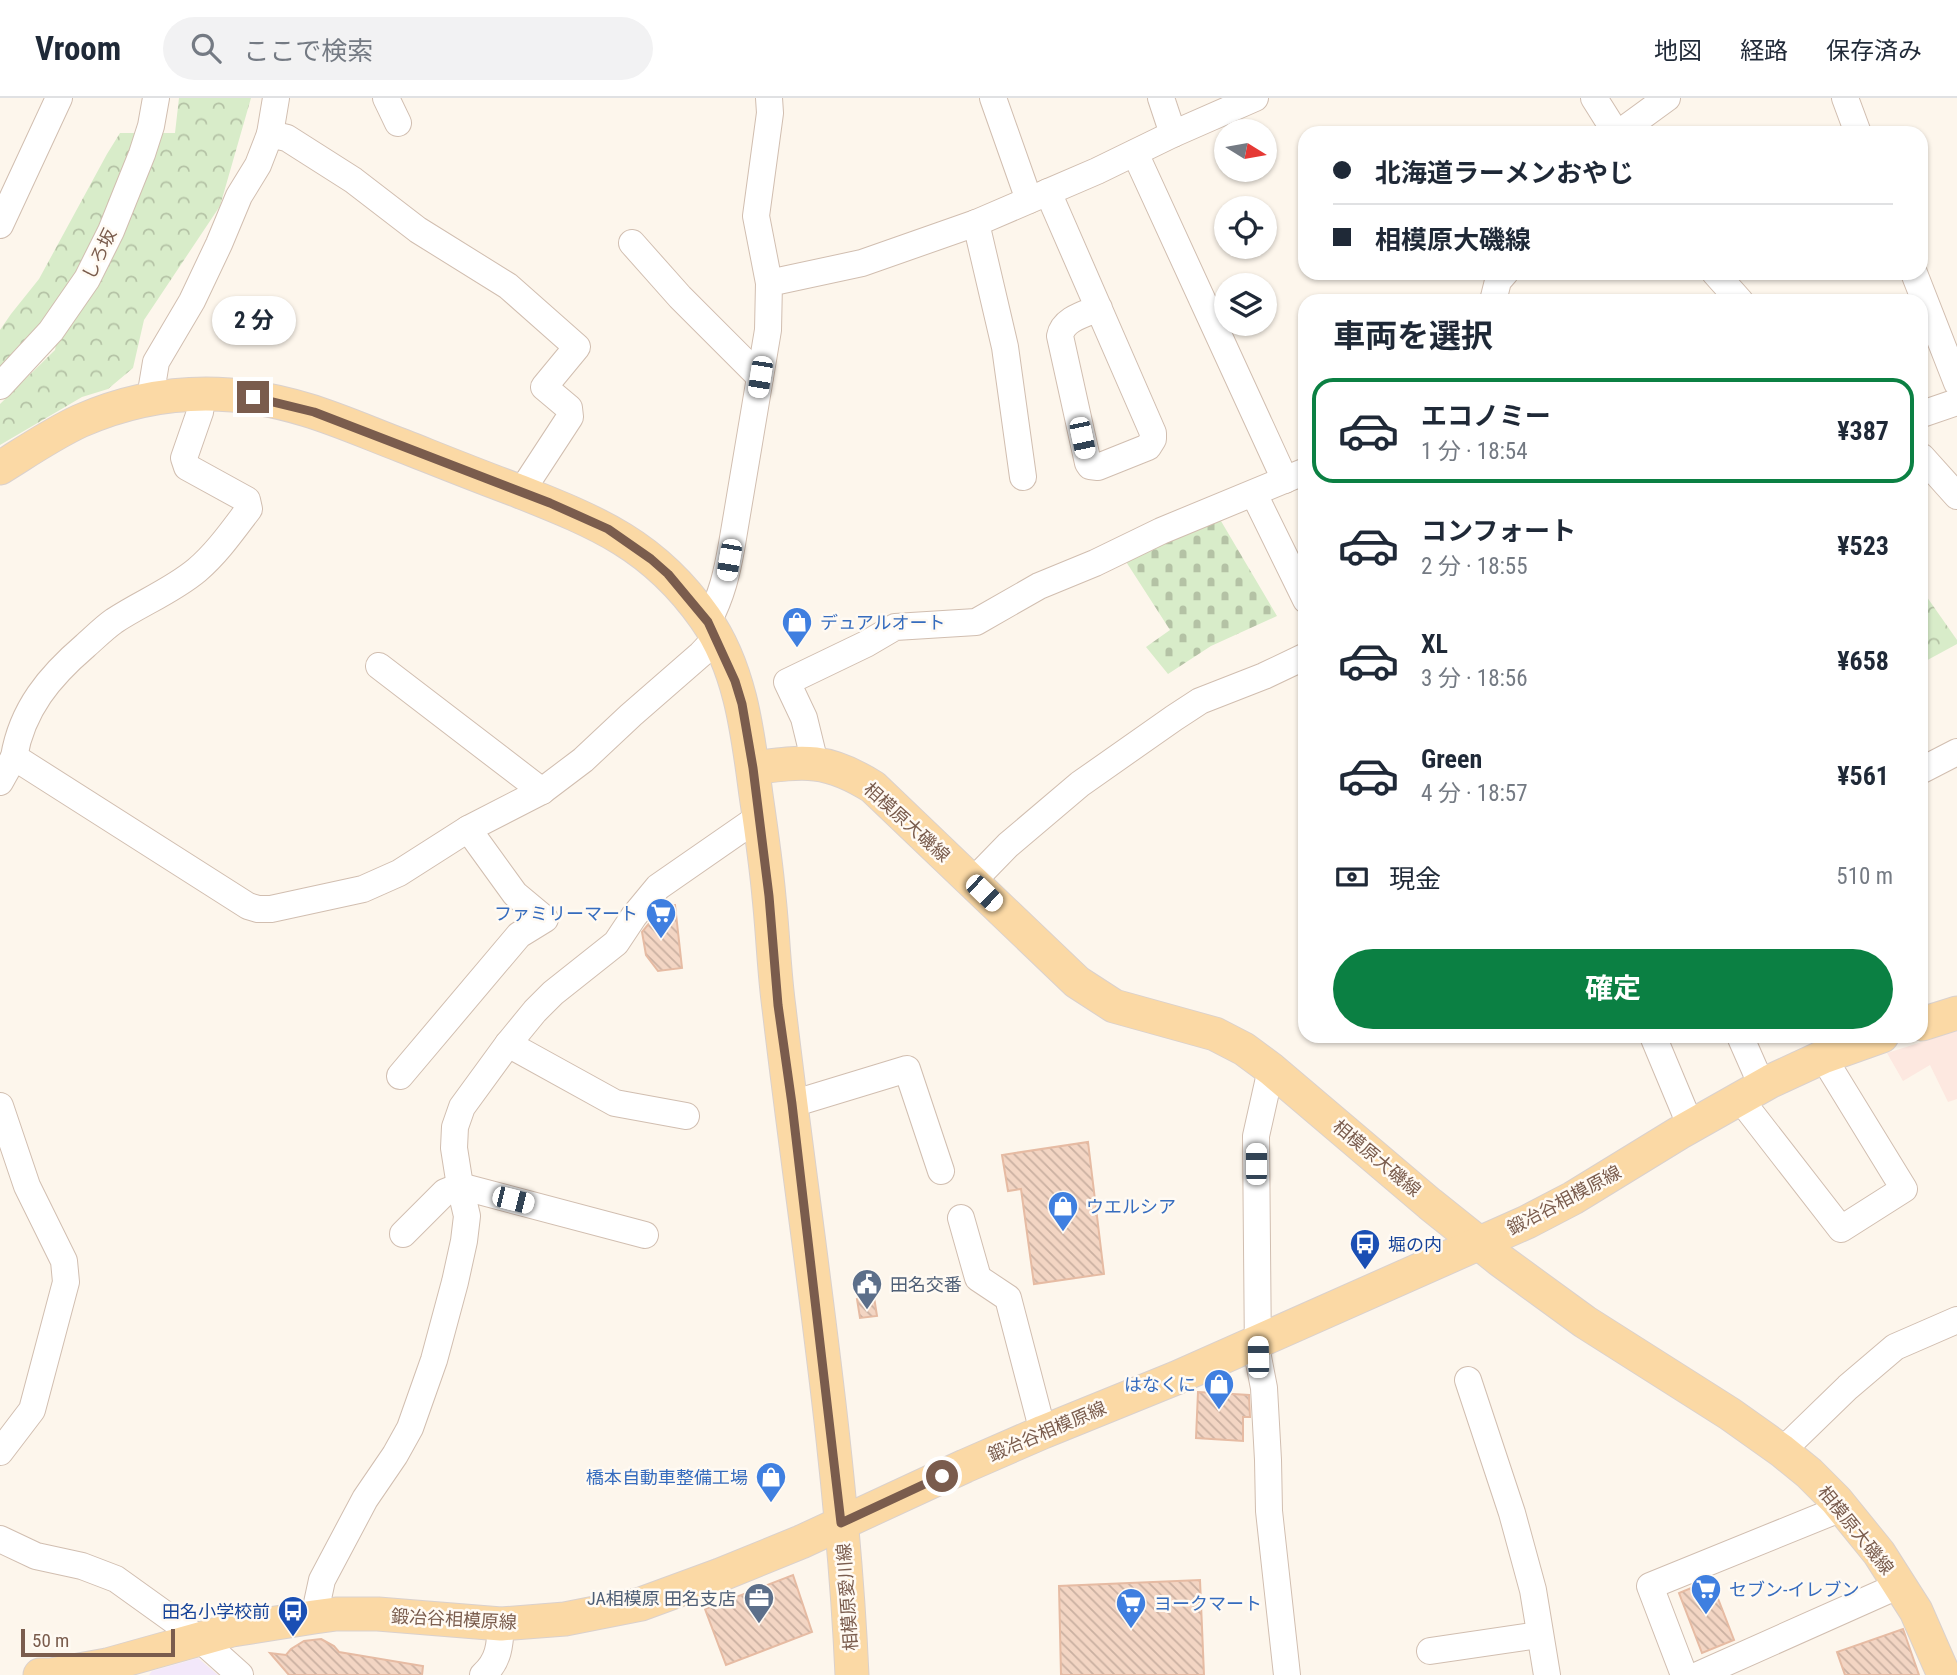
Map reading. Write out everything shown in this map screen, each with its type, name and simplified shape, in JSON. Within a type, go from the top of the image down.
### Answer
[{"type":"main road","points":[[0,468],[79,422],[110,410],[150,398],[203,393],[253,397],[314,412],[521,492],[598,524],[632,545],[668,574],[712,630],[735,681],[742,704],[753,768]]},
{"type":"main road","name":"相模原大磯線","points":[[753,768],[815,763],[843,770],[873,787],[1077,982],[1114,1006],[1215,1034],[1244,1049],[1479,1244],[1584,1322],[1730,1414],[1782,1451],[1809,1473],[1879,1553],[1916,1611],[1944,1675]]},
{"type":"main road","name":"相模原愛川線","points":[[753,768],[769,896],[778,1005],[841,1523],[852,1675]]},
{"type":"main road","points":[[1928,1022],[1957,1013]]},
{"type":"main road","name":"鍛冶谷相模原線","points":[[40,1675],[107,1665],[232,1630],[336,1614],[378,1614],[501,1624],[588,1616],[641,1604],[720,1575],[841,1523],[1043,1432],[1166,1382],[1527,1222],[1573,1198],[1751,1093],[1823,1057],[1862,1043]]},
{"type":"street","points":[[0,225],[59,98]]},
{"type":"street","name":"しろ坂","points":[[0,386],[51,331],[88,279],[111,231],[142,153],[156,98]]},
{"type":"street","points":[[150,398],[156,362],[191,301],[239,196],[258,165],[270,134],[276,98]]},
{"type":"street","points":[[386,98],[398,123]]},
{"type":"street","points":[[10,743],[238,900],[258,909],[271,909],[363,889],[399,873],[468,829],[542,791],[583,760],[701,654],[712,630],[726,577],[768,330],[769,283],[756,216],[770,113],[769,98]]},
{"type":"street","points":[[993,98],[1039,196],[1099,308],[1153,433],[1148,447],[1094,467],[1088,463],[1060,336],[1061,330],[1068,322],[1099,308]]},
{"type":"street","points":[[1161,98],[1173,134]]},
{"type":"street","points":[[1594,98],[1612,126]]},
{"type":"street","points":[[1627,126],[1667,98]]},
{"type":"street","points":[[1845,98],[1855,126]]},
{"type":"street","points":[[769,283],[862,263],[976,223],[1097,172],[1238,101]]},
{"type":"street","points":[[270,134],[287,138],[353,180],[418,230],[508,286],[577,347],[544,387],[569,408],[570,417],[521,492]]},
{"type":"street","points":[[815,763],[804,718],[787,682],[895,627],[976,622],[1039,586],[1161,531],[1295,476],[1135,153]]},
{"type":"street","points":[[976,223],[1005,347],[1023,477]]},
{"type":"street","points":[[632,243],[680,297],[760,377]]},
{"type":"street","points":[[1721,280],[1734,294]]},
{"type":"street","points":[[1928,309],[1957,383]]},
{"type":"street","points":[[0,782],[10,743],[44,687],[62,666],[113,622],[197,570],[217,550],[249,509],[247,500],[187,467],[184,458],[200,412],[203,393]]},
{"type":"street","points":[[1928,412],[1957,402]]},
{"type":"street","points":[[1928,464],[1957,496]]},
{"type":"street","points":[[1254,494],[1298,584]]},
{"type":"street","points":[[972,882],[1008,845],[1080,784],[1174,718],[1200,701],[1298,660]]},
{"type":"street","points":[[379,666],[542,791]]},
{"type":"street","points":[[1928,767],[1957,752]]},
{"type":"street","points":[[314,1617],[322,1580],[365,1499],[410,1428],[434,1360],[464,1241],[467,1216],[454,1148],[455,1127],[462,1107],[535,1012],[553,993],[616,943],[658,887],[759,817]]},
{"type":"street","points":[[400,1076],[519,935],[545,919],[515,894],[468,829]]},
{"type":"street","points":[[1656,1043],[1690,1127]]},
{"type":"street","points":[[1741,1043],[1751,1093],[1841,1230],[1904,1189],[1823,1057]]},
{"type":"street","points":[[508,1044],[615,1102],[686,1116]]},
{"type":"street","points":[[792,1104],[907,1069],[941,1171]]},
{"type":"street","points":[[1271,1069],[1256,1136],[1258,1357],[1264,1388],[1269,1511],[1287,1675]]},
{"type":"street","points":[[0,1106],[27,1186],[64,1261],[66,1282],[32,1410],[0,1452]]},
{"type":"street","points":[[402,1234],[445,1192],[460,1186],[645,1235]]},
{"type":"street","points":[[961,1218],[978,1278],[1008,1298],[1043,1432]]},
{"type":"street","points":[[1782,1451],[1847,1387],[1895,1347],[1957,1320]]},
{"type":"street","points":[[1468,1380],[1512,1513],[1533,1590],[1547,1675]]},
{"type":"street","points":[[1684,1675],[1650,1586],[1842,1508]]},
{"type":"street","points":[[0,1539],[36,1556],[82,1566],[116,1579],[201,1640],[240,1675]]},
{"type":"street","points":[[1698,1675],[1899,1585]]},
{"type":"street","points":[[483,1675],[491,1668],[499,1651],[501,1624]]},
{"type":"street","points":[[1430,1651],[1539,1635]]},
{"type":"shaded area","points":[[1957,1031],[1957,1099],[1948,1102],[1930,1065],[1903,1081],[1887,1053],[1919,1043],[1928,1043],[1928,1040]]},
{"type":"shaded area","points":[[198,1658],[218,1675],[149,1675],[152,1671]]},
{"type":"green space","points":[[179,98],[251,98],[220,206],[144,320],[133,368],[108,389],[82,397],[0,445],[0,404],[55,350],[57,339],[0,370],[0,330],[39,279],[120,133],[175,133]]},
{"type":"green space","points":[[1218,516],[1277,616],[1211,646],[1168,674],[1146,647],[1170,630],[1123,557]]},
{"type":"green space","points":[[1928,599],[1957,640],[1957,644],[1928,660]]},
{"type":"building","name":"ファミリーマート","points":[[675,905],[682,968],[658,971],[646,955],[642,932],[663,906]]},
{"type":"building","name":"ウエルシア","points":[[1088,1142],[1104,1274],[1034,1284],[1021,1189],[1008,1191],[1002,1155]]},
{"type":"building","name":"田名交番","points":[[874,1297],[877,1316],[860,1318],[857,1299]]},
{"type":"building","points":[[1198,1392],[1249,1395],[1250,1417],[1243,1417],[1243,1441],[1196,1438]]},
{"type":"building","points":[[793,1575],[812,1632],[726,1665],[705,1609]]},
{"type":"building","name":"ヨークマート","points":[[1200,1580],[1204,1675],[1061,1675],[1059,1586]]},
{"type":"building","name":"セブン-イレブン","points":[[1708,1581],[1713,1592],[1715,1591],[1734,1640],[1702,1653],[1679,1593]]},
{"type":"building","points":[[1903,1629],[1919,1675],[1845,1675],[1837,1652]]},
{"type":"building","points":[[321,1639],[339,1652],[423,1666],[422,1675],[289,1675],[270,1653],[286,1655],[304,1641]]},
{"type":"place","name":"デュアルオート","points":[[797,649]]},
{"type":"place","name":"ファミリーマート","points":[[661,940]]},
{"type":"place","name":"ウエルシア","points":[[1063,1233]]},
{"type":"place","name":"堀の内","points":[[1365,1271]]},
{"type":"place","name":"田名交番","points":[[867,1311]]},
{"type":"place","name":"はなくに","points":[[1219,1411]]},
{"type":"place","name":"橋本自動車整備工場","points":[[771,1504]]},
{"type":"place","name":"セブン-イレブン","points":[[1706,1616]]},
{"type":"place","name":"JA相模原 田名支店","points":[[759,1625]]},
{"type":"place","name":"ヨークマート","points":[[1131,1630]]},
{"type":"place","name":"田名小学校前","points":[[293,1638]]},
{"type":"route","points":[[253,397],[314,412],[550,503],[608,529],[668,574],[708,622],[735,681],[742,704],[753,768],[769,896],[778,1005],[841,1523],[942,1476]]}]
